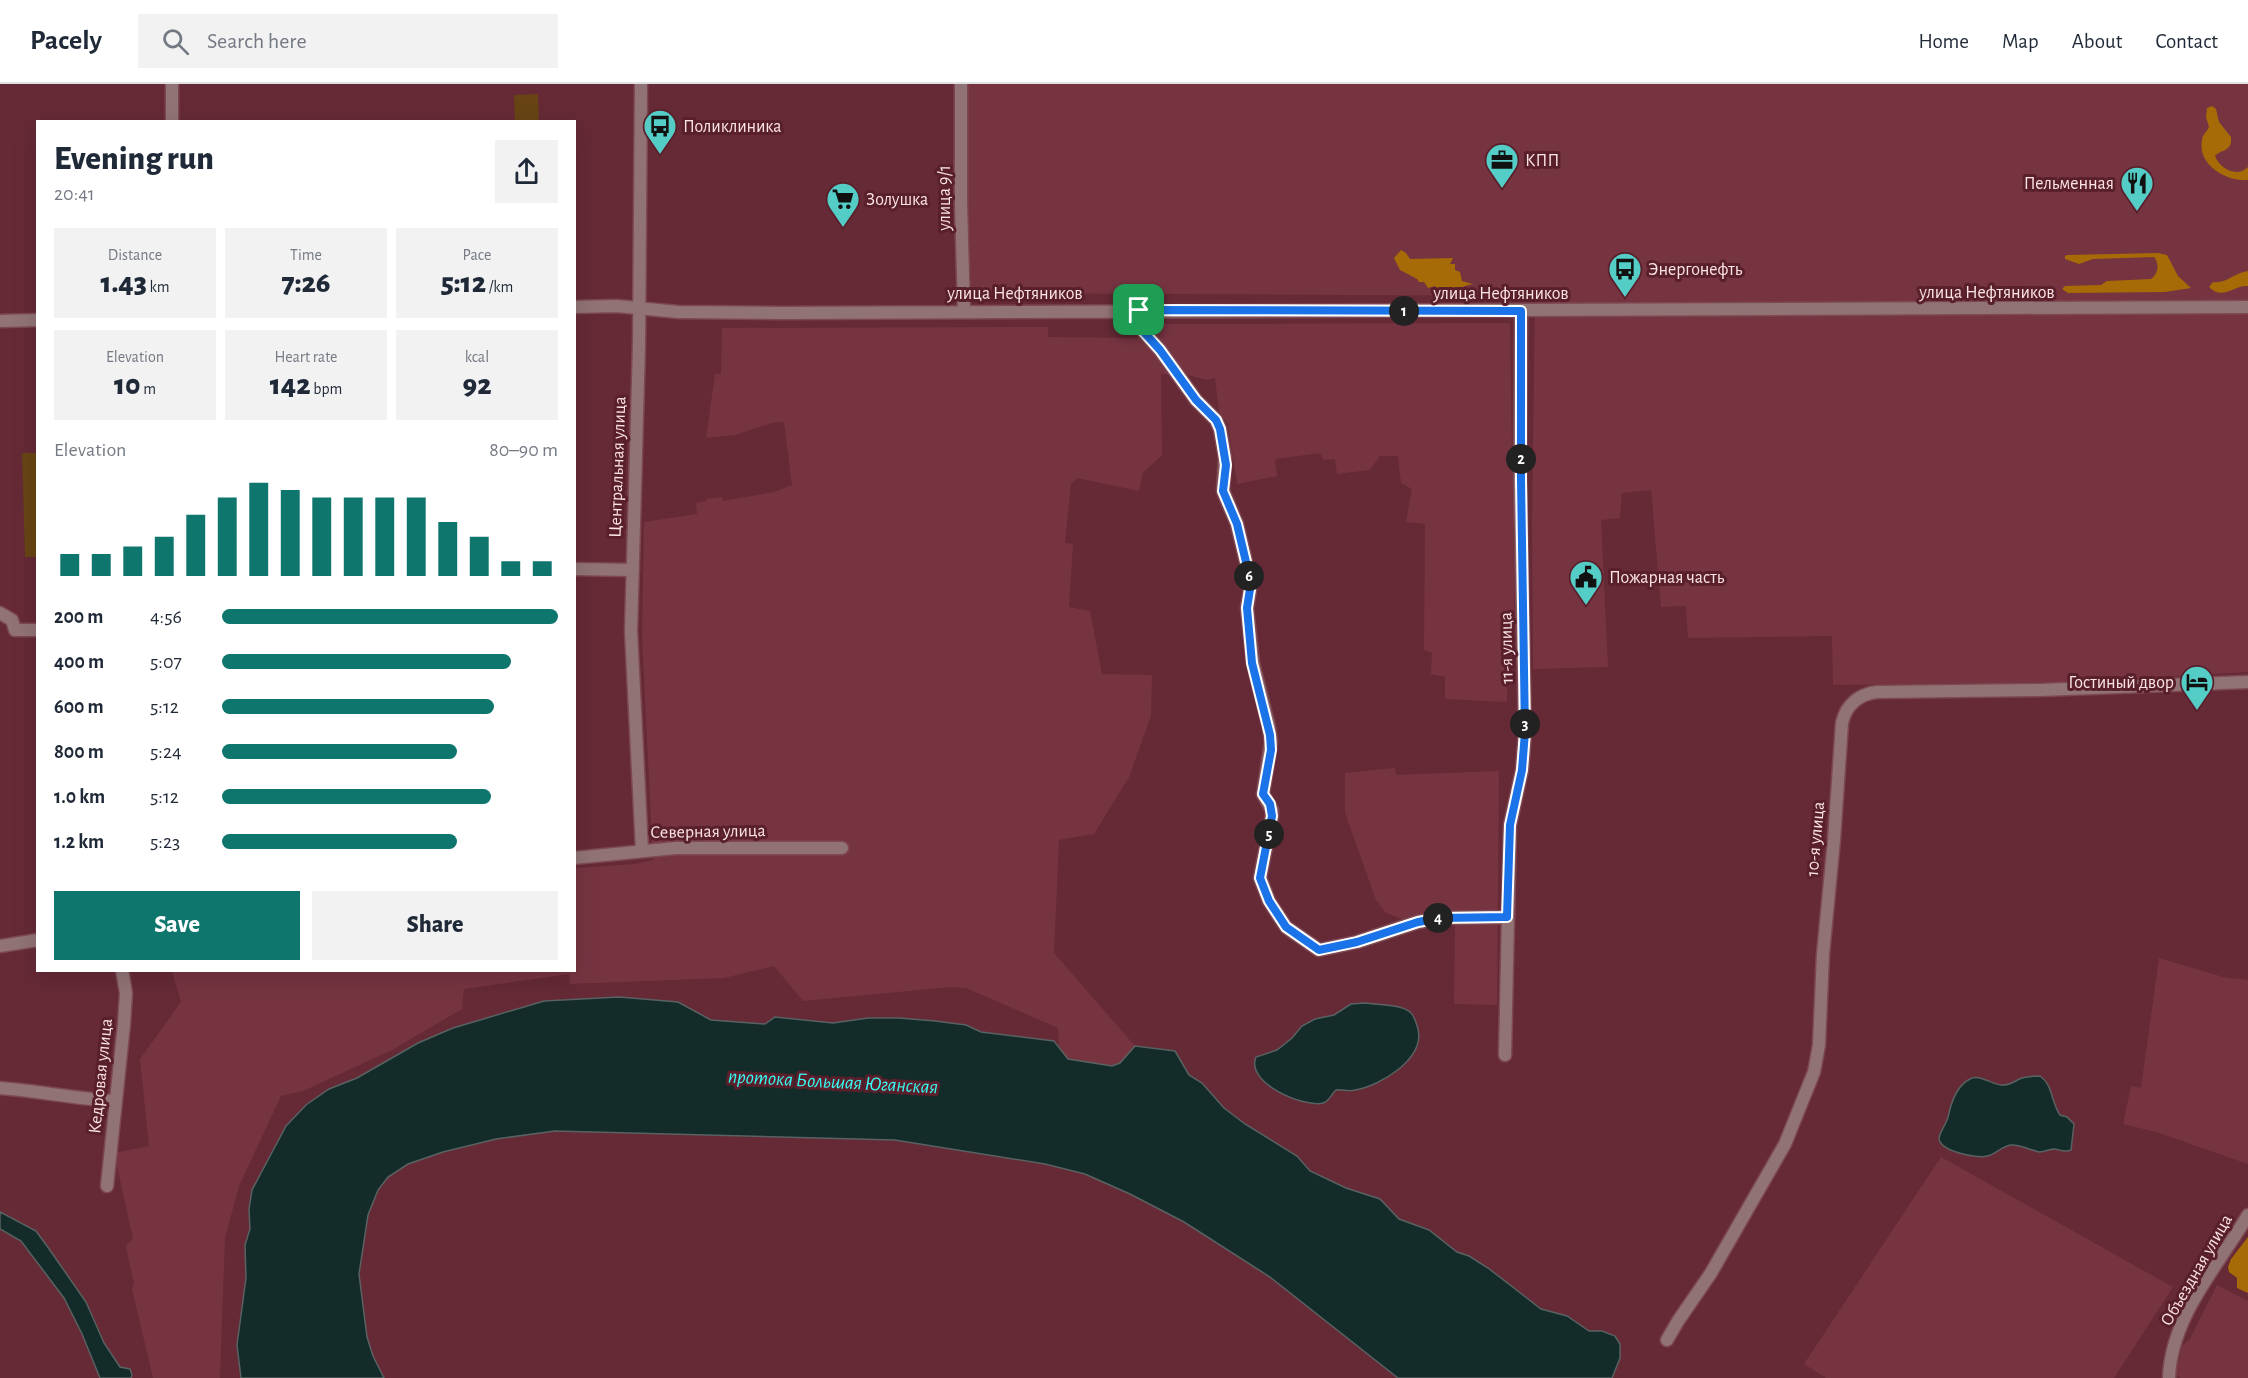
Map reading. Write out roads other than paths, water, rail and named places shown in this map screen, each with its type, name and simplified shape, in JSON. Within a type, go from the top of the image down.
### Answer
[{"type":"street","points":[[172,84],[172,120]]},
{"type":"street","name":"Центральная улица","points":[[641,84],[632,668],[642,850]]},
{"type":"street","name":"улица 9/1","points":[[962,84],[961,203],[964,311]]},
{"type":"street","name":"улица Нефтяников","points":[[576,307],[708,312],[2248,308]]},
{"type":"street","points":[[1139,310],[1142,330],[1160,350],[1196,400],[1216,420],[1220,429],[1226,465],[1223,491],[1237,524],[1251,583],[1247,608],[1252,663],[1271,742],[1263,794],[1270,804],[1272,816],[1260,878],[1269,901],[1286,927],[1319,950],[1357,942],[1418,922],[1440,918],[1507,917]]},
{"type":"street","name":"11-я улица","points":[[1505,1055],[1510,825],[1522,770],[1525,732],[1521,311]]},
{"type":"street","points":[[0,321],[36,320]]},
{"type":"street","points":[[576,569],[633,570]]},
{"type":"street","points":[[0,613],[12,620],[15,630],[36,630]]},
{"type":"street","name":"10-я улица","points":[[1667,1340],[1711,1273],[1785,1144],[1814,1072],[1819,1046],[1823,954],[1842,723],[1846,710],[1852,703],[1869,693],[1877,692],[2063,689],[2248,682]]},
{"type":"street","name":"Северная улица","points":[[576,858],[676,848],[842,848]]},
{"type":"street","points":[[0,946],[36,940]]},
{"type":"street","name":"Кедровая улица","points":[[107,1185],[126,993],[122,972]]},
{"type":"street","points":[[0,1088],[115,1101]]},
{"type":"street","name":"Объездная улица","points":[[2169,1378],[2176,1339],[2185,1317],[2248,1217]]},
{"type":"water","name":"протока Большая Юганская","points":[[619,997],[678,1002],[711,1020],[765,1024],[775,1017],[833,1023],[868,1018],[899,1018],[966,1025],[981,1032],[1054,1041],[1068,1059],[1112,1066],[1120,1063],[1135,1046],[1175,1051],[1189,1075],[1202,1083],[1224,1108],[1245,1124],[1297,1156],[1310,1171],[1346,1188],[1380,1199],[1399,1219],[1429,1230],[1457,1252],[1469,1256],[1488,1268],[1541,1309],[1567,1316],[1589,1331],[1602,1331],[1615,1336],[1620,1344],[1620,1358],[1612,1378],[1398,1378],[1270,1277],[1184,1222],[1085,1174],[1045,1164],[895,1140],[555,1131],[496,1139],[443,1152],[408,1164],[388,1177],[378,1190],[368,1215],[359,1274],[367,1337],[384,1378],[241,1378],[237,1345],[246,1278],[245,1245],[250,1229],[249,1209],[252,1190],[286,1126],[306,1105],[329,1089],[357,1078],[418,1043],[453,1028],[544,1001]]},
{"type":"water","points":[[1365,1003],[1406,1009],[1416,1022],[1418,1040],[1415,1051],[1388,1077],[1352,1091],[1336,1090],[1325,1102],[1314,1104],[1278,1092],[1259,1076],[1255,1067],[1256,1057],[1277,1050],[1302,1026],[1315,1019],[1334,1015],[1351,1004]]},
{"type":"water","points":[[2040,1076],[2050,1089],[2060,1115],[2067,1117],[2074,1124],[2071,1150],[2053,1149],[2039,1152],[2012,1145],[1982,1157],[1959,1153],[1941,1143],[1939,1138],[1954,1098],[1959,1089],[1970,1079],[1978,1078],[2004,1085],[2024,1077]]},
{"type":"water","points":[[0,1212],[36,1231],[86,1302],[104,1343],[120,1367],[130,1369],[131,1378],[100,1378],[64,1298],[21,1241],[0,1229]]},
{"type":"place","name":"Поликлиника","points":[[660,155]]},
{"type":"place","name":"КПП","points":[[1502,189]]},
{"type":"place","name":"Пельменная","points":[[2137,212]]},
{"type":"place","name":"Золушка","points":[[843,228]]},
{"type":"place","name":"Энергонефть","points":[[1625,298]]},
{"type":"place","name":"Пожарная часть","points":[[1586,606]]},
{"type":"place","name":"Гостиный двор","points":[[2197,711]]}]
